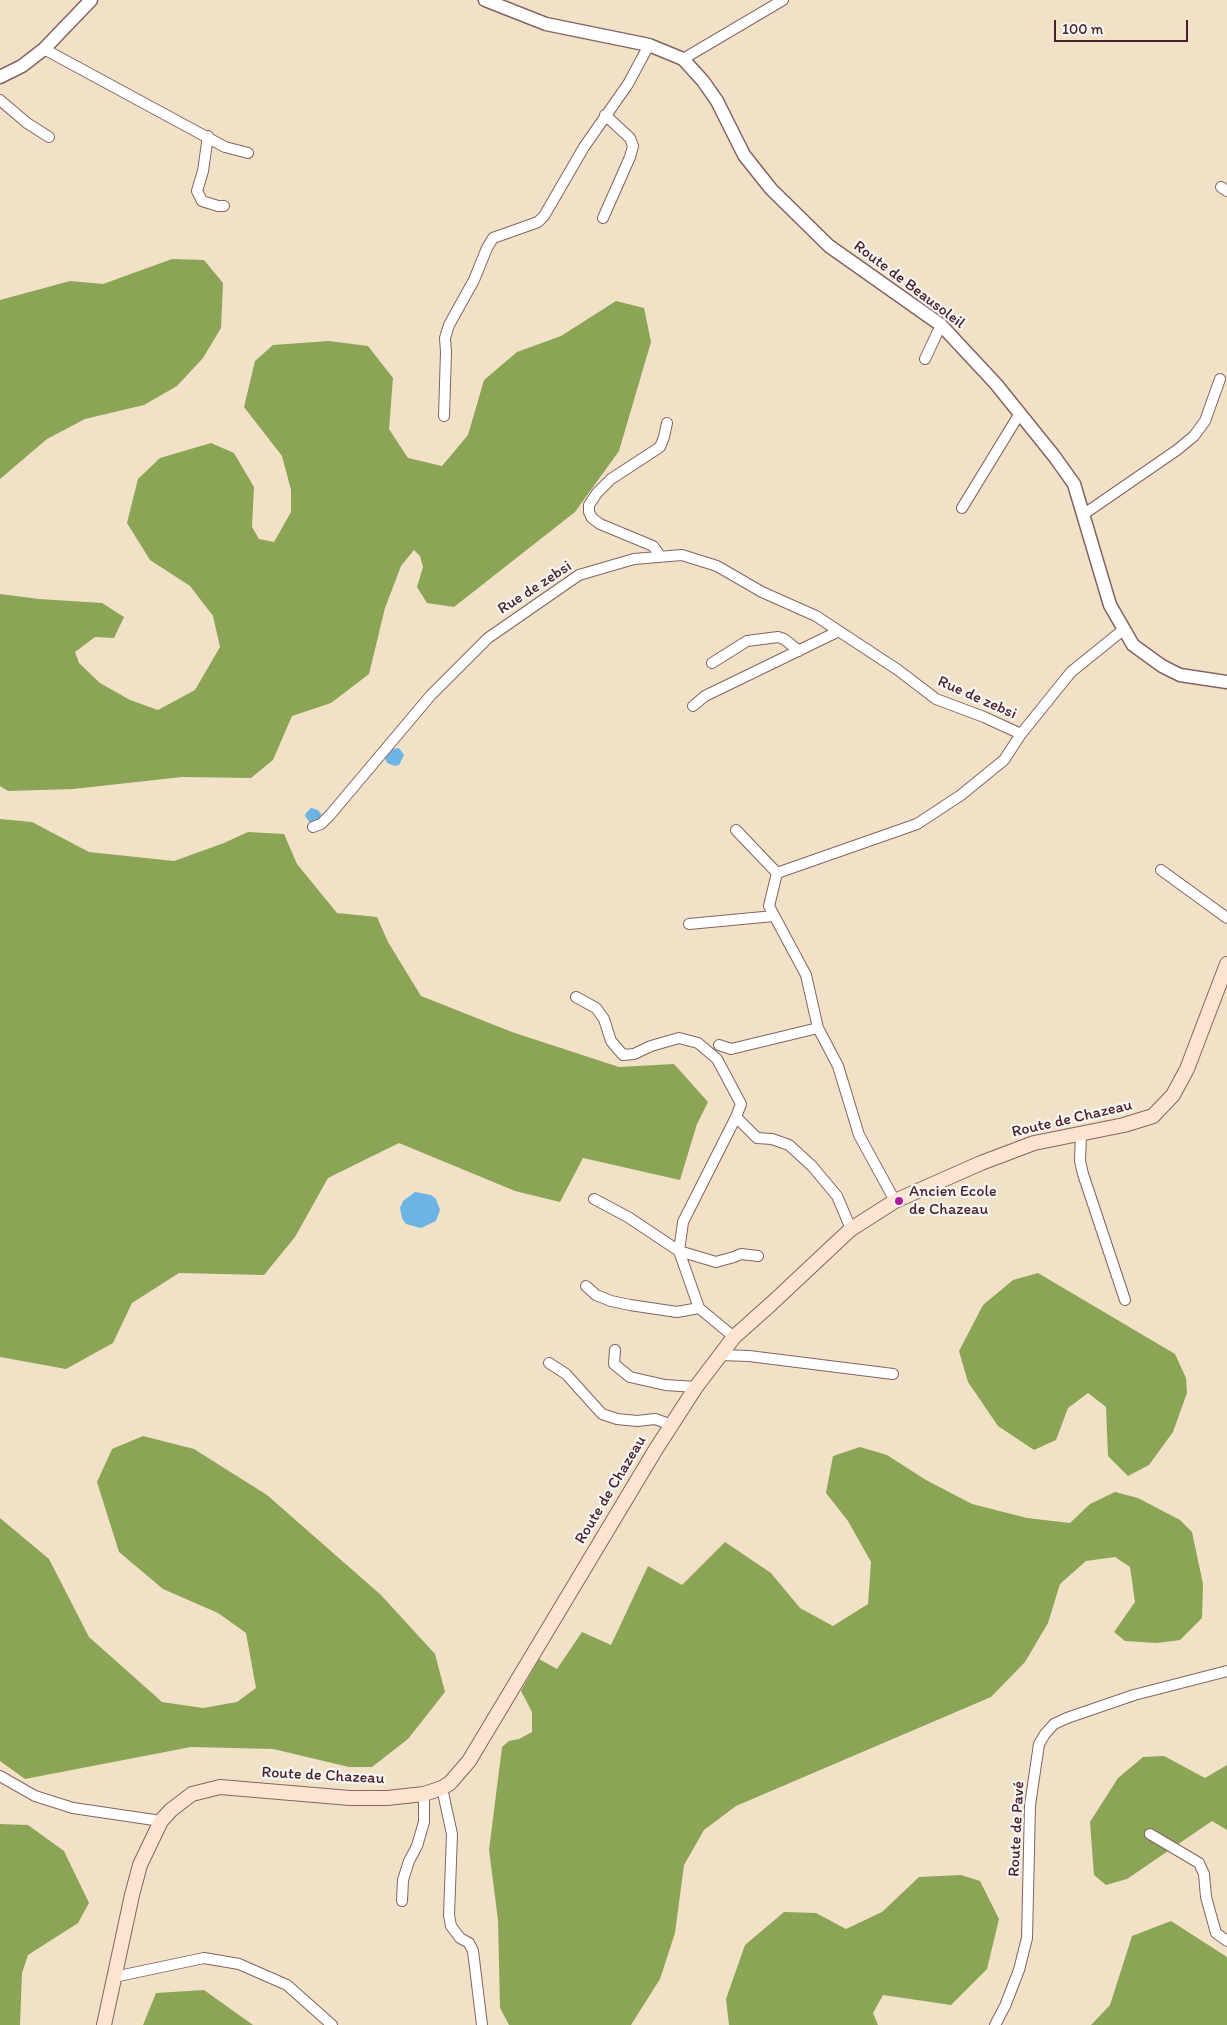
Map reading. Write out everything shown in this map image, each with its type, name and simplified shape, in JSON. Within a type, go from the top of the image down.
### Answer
[{"type":"main road","name":"Route de Chazeau","points":[[104,2025],[140,1865],[161,1821],[171,1810],[192,1794],[220,1787],[350,1798],[387,1798],[424,1794],[450,1783],[469,1761],[532,1653],[696,1387],[734,1336],[851,1229],[894,1201],[980,1162],[1034,1143],[1143,1120],[1153,1116],[1167,1102],[1179,1085],[1193,1056],[1227,964]]},
{"type":"street","points":[[0,77],[22,66],[44,49],[90,0]]},
{"type":"street","name":"Route de Beausoleil","points":[[485,0],[546,24],[649,45],[683,59],[703,81],[717,101],[744,155],[783,202],[829,246],[941,325],[996,384],[1066,472],[1074,484],[1084,514],[1110,605],[1133,645],[1162,666],[1180,675],[1227,682]]},
{"type":"street","points":[[683,59],[783,0]]},
{"type":"street","points":[[444,416],[445,338],[449,325],[474,280],[487,248],[494,238],[538,222],[544,216],[567,174],[605,115],[628,84],[649,45]]},
{"type":"street","points":[[44,49],[225,146],[248,153]]},
{"type":"street","points":[[0,100],[27,123],[49,136]]},
{"type":"street","points":[[603,218],[633,146],[630,138],[605,115]]},
{"type":"street","points":[[208,136],[203,170],[197,191],[202,201],[224,206]]},
{"type":"street","points":[[925,359],[941,325]]},
{"type":"street","points":[[1084,514],[1177,450],[1194,436],[1205,421],[1220,379]]},
{"type":"street","points":[[962,508],[1020,413]]},
{"type":"street","points":[[661,557],[653,546],[600,524],[592,518],[589,512],[589,505],[597,493],[611,479],[660,447],[667,423]]},
{"type":"street","name":"Rue de zebsi","points":[[313,826],[321,824],[330,815],[431,695],[488,638],[579,576],[634,559],[682,555],[717,566],[762,592],[816,616],[898,670],[936,699],[1022,734]]},
{"type":"street","points":[[777,873],[917,824],[962,795],[1004,760],[1071,672],[1123,630]]},
{"type":"street","points":[[692,706],[705,696],[839,631]]},
{"type":"street","points":[[712,663],[747,641],[778,637],[784,639],[799,651]]},
{"type":"street","points":[[736,830],[777,873]]},
{"type":"street","points":[[1161,870],[1227,918]]},
{"type":"street","points":[[777,873],[769,906],[806,975],[818,1028],[838,1066],[859,1135],[894,1201]]},
{"type":"street","points":[[689,924],[774,916]]},
{"type":"street","points":[[576,997],[596,1008],[604,1019],[611,1041],[623,1055],[634,1054],[651,1046],[679,1038],[698,1043],[716,1059],[741,1104],[683,1222],[678,1251],[700,1308],[734,1336]]},
{"type":"street","points":[[719,1045],[731,1049],[818,1028]]},
{"type":"street","points":[[736,1117],[757,1138],[772,1139],[789,1145],[812,1166],[836,1196],[851,1229]]},
{"type":"street","points":[[1081,1133],[1080,1161],[1082,1174],[1124,1300]]},
{"type":"street","points":[[594,1199],[628,1218],[678,1251],[716,1262],[734,1258],[741,1254],[758,1256]]},
{"type":"street","points":[[586,1286],[596,1295],[630,1306],[677,1312],[700,1308]]},
{"type":"street","points":[[615,1350],[614,1364],[630,1377],[665,1385],[696,1387]]},
{"type":"street","points":[[719,1355],[749,1356],[893,1374]]},
{"type":"street","points":[[549,1363],[566,1374],[602,1414],[617,1419],[637,1421],[655,1419],[672,1425]]},
{"type":"street","name":"Route de Pavé","points":[[995,2025],[1006,2006],[1019,1970],[1027,1938],[1030,1805],[1039,1744],[1045,1734],[1054,1724],[1067,1718],[1134,1695],[1227,1671]]},
{"type":"street","points":[[0,1776],[34,1796],[73,1808],[161,1821]]},
{"type":"street","points":[[442,1788],[452,1834],[449,1915],[451,1926],[460,1938],[469,1943],[473,1951],[482,2025]]},
{"type":"street","points":[[402,1901],[402,1880],[417,1846],[424,1822],[424,1794]]},
{"type":"street","points":[[1150,1834],[1199,1863],[1204,1874],[1206,1897],[1216,1933],[1227,1941]]},
{"type":"street","points":[[114,1977],[204,1958],[239,1964],[287,1985],[332,2025]]},
{"type":"green space","points":[[172,259],[204,260],[223,283],[221,328],[203,358],[177,386],[144,405],[85,419],[47,439],[0,479],[0,300],[70,281],[103,284]]},
{"type":"green space","points":[[616,301],[644,308],[651,342],[619,451],[575,512],[454,607],[427,603],[417,587],[423,567],[420,556],[414,550],[401,566],[385,608],[369,674],[331,703],[292,716],[273,760],[251,778],[182,777],[73,789],[8,791],[0,786],[0,594],[39,599],[102,603],[124,617],[114,638],[95,637],[75,652],[79,663],[100,683],[130,700],[158,710],[195,690],[220,647],[213,616],[190,586],[150,560],[127,523],[138,479],[160,458],[211,443],[234,453],[254,487],[252,527],[259,539],[274,542],[291,512],[291,490],[282,456],[244,407],[255,361],[273,345],[329,341],[368,346],[393,378],[389,429],[408,458],[442,466],[468,435],[484,380],[517,352],[561,336]]},
{"type":"green space","points":[[0,819],[32,822],[89,852],[174,861],[248,832],[284,834],[297,864],[337,913],[377,917],[388,942],[421,996],[512,1032],[619,1067],[674,1064],[708,1102],[697,1124],[680,1180],[583,1158],[560,1202],[515,1191],[399,1143],[328,1178],[295,1237],[264,1275],[179,1273],[132,1303],[113,1343],[66,1369],[0,1357]]},
{"type":"green space","points":[[1038,1273],[1175,1354],[1186,1378],[1187,1393],[1173,1432],[1149,1465],[1128,1476],[1108,1456],[1106,1407],[1088,1393],[1068,1408],[1056,1440],[1034,1450],[998,1426],[968,1382],[959,1351],[983,1305],[1013,1280]]},
{"type":"green space","points":[[143,1436],[194,1449],[267,1495],[381,1595],[435,1654],[445,1692],[408,1739],[372,1767],[349,1767],[273,1749],[191,1747],[25,1779],[0,1761],[0,1518],[49,1559],[89,1637],[162,1702],[203,1708],[237,1702],[256,1688],[246,1633],[218,1613],[163,1589],[119,1552],[97,1482],[112,1449]]},
{"type":"green space","points":[[860,1447],[887,1455],[926,1480],[972,1504],[1027,1518],[1070,1523],[1090,1504],[1115,1492],[1138,1498],[1180,1520],[1192,1532],[1203,1584],[1202,1618],[1180,1640],[1157,1643],[1125,1641],[1114,1632],[1135,1602],[1130,1567],[1115,1557],[1086,1561],[1060,1584],[1048,1623],[1025,1662],[991,1697],[736,1806],[704,1830],[684,1865],[675,1933],[660,1979],[631,2025],[509,2025],[500,2008],[498,1920],[489,1850],[502,1747],[509,1741],[519,1739],[532,1732],[532,1712],[521,1691],[539,1659],[557,1669],[582,1632],[611,1645],[648,1566],[682,1585],[725,1542],[771,1573],[800,1608],[833,1626],[868,1604],[871,1562],[848,1521],[826,1493],[833,1456]]},
{"type":"green space","points":[[1164,1756],[1205,1778],[1227,1765],[1227,1830],[1212,1821],[1127,1879],[1106,1885],[1094,1875],[1090,1822],[1118,1778],[1143,1757]]},
{"type":"green space","points":[[0,1824],[28,1825],[64,1851],[89,1903],[78,1923],[28,1955],[22,1973],[20,2025],[0,2025]]},
{"type":"green space","points":[[961,1875],[980,1881],[999,1919],[987,1969],[951,2005],[883,1995],[873,2013],[878,2025],[729,2025],[726,1999],[745,1945],[784,1912],[816,1913],[846,1929],[882,1912],[919,1877]]},
{"type":"green space","points":[[1171,1921],[1227,1957],[1227,2025],[1091,2025],[1110,2005],[1132,1936]]},
{"type":"green space","points":[[204,1990],[253,2025],[143,2025],[156,1993]]},
{"type":"water","points":[[399,748],[404,755],[399,765],[395,766],[387,763],[385,758],[393,749]]},
{"type":"water","points":[[311,808],[318,810],[321,814],[320,821],[311,824],[305,816]]},
{"type":"water","points":[[415,1192],[431,1195],[436,1199],[440,1210],[436,1221],[421,1228],[406,1224],[402,1218],[400,1208],[403,1201]]},
{"type":"place","name":"Ancien Ecole de Chazeau","points":[[899,1201]]}]
